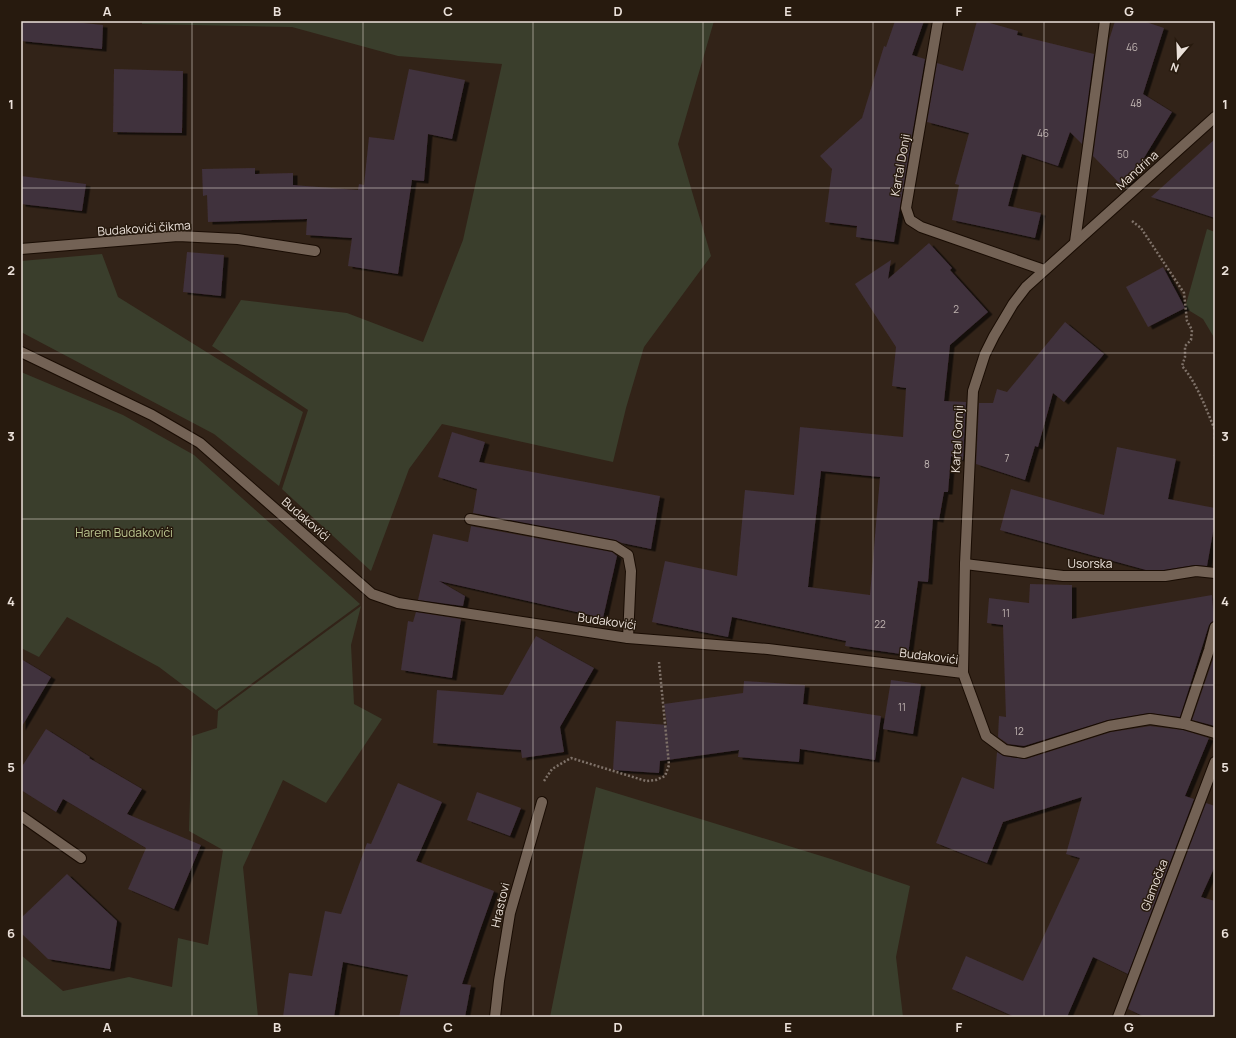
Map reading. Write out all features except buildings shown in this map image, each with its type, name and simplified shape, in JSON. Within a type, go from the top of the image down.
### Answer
[{"type":"street","name":"Kartal Donji","points":[[938,21],[906,208],[910,220],[921,227],[1044,270]]},
{"type":"street","points":[[1075,242],[1105,21]]},
{"type":"street","name":"Mandrina","points":[[1075,242],[1215,117]]},
{"type":"street","name":"Budakovići čikma","points":[[21,249],[178,236],[238,239],[315,251]]},
{"type":"street","name":"Kartal Gornji","points":[[963,673],[965,564],[973,391],[976,376],[994,336],[1013,304],[1044,270],[1075,242]]},
{"type":"street","name":"Budakovići","points":[[21,352],[152,416],[200,443],[372,594],[398,603],[628,638],[768,649],[963,673],[986,736],[1005,750],[1024,753],[1109,726],[1150,719],[1184,724],[1215,733]]},
{"type":"street","points":[[470,519],[614,546],[628,555],[631,571],[628,638]]},
{"type":"street","name":"Usorska","points":[[965,564],[1063,576],[1165,576],[1196,571],[1215,573]]},
{"type":"street","points":[[1184,724],[1209,650],[1215,627]]},
{"type":"street","name":"Glamočka","points":[[1118,1017],[1215,762]]},
{"type":"street","name":"Hrastovi","points":[[495,1017],[510,913],[542,802]]},
{"type":"street","points":[[21,816],[81,858]]},
{"type":"path","points":[[1115,206],[1141,228],[1184,292],[1187,321],[1192,330],[1191,340],[1184,346],[1185,357],[1182,366],[1194,379],[1197,392],[1215,430]]},
{"type":"path","points":[[1215,433],[1215,439]]},
{"type":"path","points":[[542,802],[544,780],[552,769],[571,758],[646,781],[656,780],[665,776],[669,765],[658,640]]},
{"type":"green space","points":[[142,21],[714,21],[678,144],[711,256],[644,347],[626,408],[613,462],[442,424],[409,469],[371,571],[282,489],[308,410],[212,346],[241,300],[347,313],[423,342],[463,240],[502,64],[398,56],[292,27],[142,24]]},
{"type":"green space","points":[[1207,229],[1215,232],[1215,339],[1203,319],[1185,308]]},
{"type":"green space","points":[[102,254],[118,297],[303,412],[279,486],[214,434],[21,332],[21,261]]},
{"type":"green space","name":"Harem Budakovići","points":[[21,372],[123,415],[194,455],[360,604],[216,710],[159,667],[67,617],[39,657],[21,648]]},
{"type":"green space","points":[[361,606],[351,645],[354,704],[382,719],[326,803],[283,780],[243,867],[258,1017],[21,1017],[21,955],[63,991],[129,977],[172,987],[178,938],[208,945],[223,850],[189,831],[192,736],[217,728],[218,711]]},
{"type":"green space","points":[[596,787],[831,859],[910,886],[896,957],[903,1017],[550,1017]]}]
